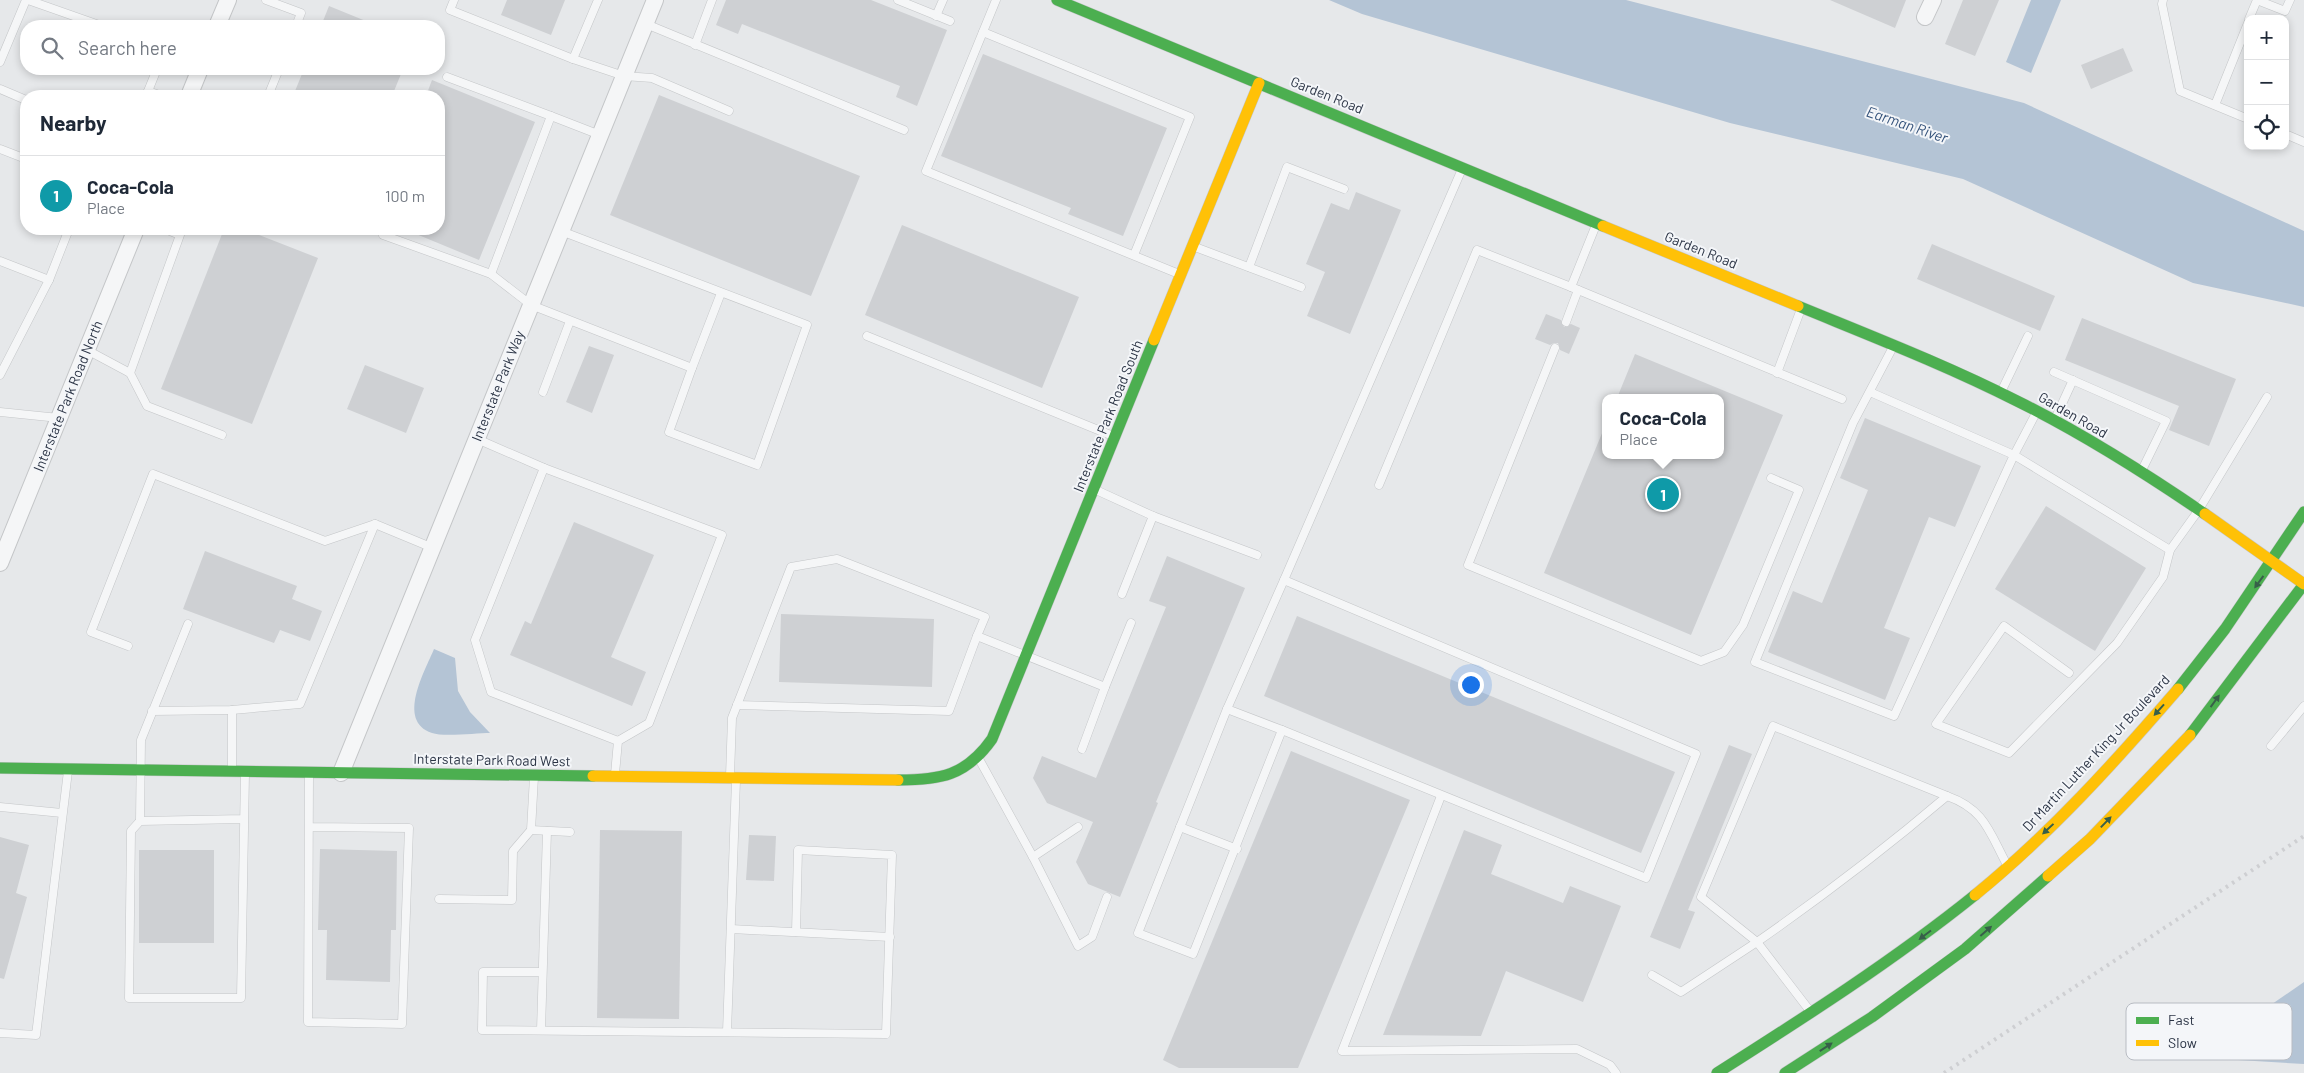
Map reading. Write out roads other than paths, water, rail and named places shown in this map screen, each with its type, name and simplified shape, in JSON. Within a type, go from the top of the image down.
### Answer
[{"type":"street","points":[[220,20],[228,0]]},
{"type":"street","name":"Interstate Park Way","points":[[341,773],[656,0]]},
{"type":"street","name":"Garden Road","points":[[1058,0],[1894,346],[2001,393],[2037,411],[2141,473],[2304,584]]},
{"type":"street","points":[[1926,18],[1932,0]]},
{"type":"street","points":[[191,90],[198,75]]},
{"type":"street","name":"Interstate Park Road South","points":[[978,757],[995,734],[1259,83]]},
{"type":"street","name":"Interstate Park Road North","points":[[0,564],[134,235]]},
{"type":"street","name":"Dr Martin Luther King Jr Boulevard","points":[[1717,1073],[1926,934],[2008,867],[2062,816],[2181,685],[2274,562],[2304,512]]},
{"type":"street","points":[[1785,1073],[1872,1017],[1965,949],[2090,839],[2195,730],[2304,584]]},
{"type":"street","name":"Interstate Park Road West","points":[[0,768],[929,780],[955,772],[978,757]]},
{"type":"lane","points":[[0,62],[27,0],[85,20]]},
{"type":"lane","points":[[266,0],[301,13],[298,20]]},
{"type":"lane","points":[[454,0],[450,10],[573,59],[624,76],[652,78],[729,111]]},
{"type":"lane","points":[[573,59],[598,0]]},
{"type":"lane","points":[[695,45],[712,0]]},
{"type":"lane","points":[[898,0],[950,21]]},
{"type":"lane","points":[[936,16],[943,0]]},
{"type":"lane","points":[[996,0],[926,171],[1181,275]]},
{"type":"lane","points":[[2164,0],[2162,4],[2180,91],[2244,117]]},
{"type":"lane","points":[[2251,15],[2257,0],[2285,11],[2290,0]]},
{"type":"lane","points":[[646,24],[904,130]]},
{"type":"lane","points":[[983,32],[1190,117],[1134,255]]},
{"type":"lane","points":[[2214,105],[2244,33]]},
{"type":"lane","points":[[149,90],[155,75]]},
{"type":"lane","points":[[270,90],[277,75]]},
{"type":"lane","points":[[447,77],[600,135]]},
{"type":"lane","points":[[0,89],[20,97]]},
{"type":"lane","points":[[491,274],[551,116]]},
{"type":"lane","points":[[2289,136],[2304,142]]},
{"type":"lane","points":[[0,149],[20,157]]},
{"type":"lane","points":[[1249,268],[1287,167],[1344,189]]},
{"type":"lane","points":[[1282,730],[1237,848],[1193,954],[1138,933],[1227,709],[1462,167]]},
{"type":"lane","points":[[1566,322],[1575,288],[1597,223]]},
{"type":"lane","points":[[561,231],[807,325],[757,465],[669,432],[721,293]]},
{"type":"lane","points":[[0,375],[49,280],[67,235]]},
{"type":"lane","points":[[130,373],[181,235]]},
{"type":"lane","points":[[383,235],[491,274],[531,305],[692,368]]},
{"type":"lane","points":[[1193,246],[1301,287]]},
{"type":"lane","points":[[1379,485],[1477,250],[1575,288],[1842,399]]},
{"type":"lane","points":[[0,261],[49,280]]},
{"type":"lane","points":[[1777,373],[1802,308]]},
{"type":"lane","points":[[543,392],[570,321]]},
{"type":"lane","points":[[866,336],[1115,437]]},
{"type":"lane","points":[[2001,393],[2028,336]]},
{"type":"lane","points":[[1894,346],[1853,423],[1755,662],[1894,716],[2014,455],[2037,411]]},
{"type":"lane","points":[[1555,348],[1468,565],[1701,661],[1724,652],[1743,625],[1799,490],[1770,478]]},
{"type":"lane","points":[[86,350],[130,373],[147,406],[222,435]]},
{"type":"lane","points":[[2054,372],[2166,421],[2141,473]]},
{"type":"lane","points":[[2054,421],[2073,380]]},
{"type":"lane","points":[[1870,392],[2014,455],[2170,550]]},
{"type":"lane","points":[[2069,673],[2004,626],[1936,724],[2009,753],[2118,644],[2163,577],[2170,550],[2198,511],[2267,397]]},
{"type":"lane","points":[[0,412],[59,418]]},
{"type":"lane","points":[[477,439],[544,468],[722,535],[649,723],[618,741]]},
{"type":"lane","points":[[544,468],[475,640],[491,692],[618,741]]},
{"type":"lane","points":[[128,646],[90,632],[153,474],[325,541],[375,524],[433,548]]},
{"type":"lane","points":[[1094,490],[1153,516],[1257,555]]},
{"type":"lane","points":[[1122,594],[1153,516]]},
{"type":"lane","points":[[152,711],[232,710],[300,704],[375,524]]},
{"type":"lane","points":[[727,1032],[731,929],[732,718],[737,705],[791,567],[837,559],[985,617],[949,711],[737,705]]},
{"type":"lane","points":[[1227,709],[1646,878],[1696,754],[1284,580]]},
{"type":"lane","points":[[1082,749],[1131,623]]},
{"type":"lane","points":[[188,624],[141,740],[139,771],[140,821],[131,831],[129,998],[241,998],[245,771]]},
{"type":"lane","points":[[977,636],[1106,687]]},
{"type":"lane","points":[[2270,746],[2304,706]]},
{"type":"lane","points":[[232,710],[232,771]]},
{"type":"lane","points":[[1811,1012],[1757,942],[1701,897],[1773,726],[1965,802],[1982,819],[2008,867]]},
{"type":"lane","points":[[615,776],[618,741]]},
{"type":"lane","points":[[978,757],[1033,856],[1078,946],[1092,937],[1107,897]]},
{"type":"lane","points":[[0,1033],[36,1035],[68,770]]},
{"type":"lane","points":[[309,773],[308,1022],[402,1024],[408,828],[309,827]]},
{"type":"lane","points":[[439,899],[512,900],[513,851],[532,830],[534,775]]},
{"type":"lane","points":[[1441,796],[1342,1051],[1578,1049],[1610,1065],[1616,1073]]},
{"type":"lane","points":[[1652,975],[1681,992],[1808,907],[1904,833],[1947,796]]},
{"type":"lane","points":[[0,807],[62,813]]},
{"type":"lane","points":[[140,821],[244,820]]},
{"type":"lane","points":[[1033,856],[1078,827]]},
{"type":"lane","points":[[1180,827],[1237,848]]},
{"type":"lane","points":[[532,830],[570,832]]},
{"type":"lane","points":[[541,1030],[547,831]]},
{"type":"lane","points":[[542,972],[483,972],[482,1030],[886,1034],[892,855],[798,850],[796,932]]},
{"type":"lane","points":[[731,929],[890,937]]},
{"type":"water","name":"Earman River","points":[[1329,0],[1626,0],[2024,103],[2304,231],[2304,307],[2193,283],[1963,179],[1730,123],[1362,14]]},
{"type":"water","points":[[2031,0],[2061,0],[2031,73],[2006,62]]},
{"type":"water","points":[[434,649],[455,658],[458,691],[470,712],[490,733],[437,734],[421,727],[416,718],[414,707],[416,695]]},
{"type":"water","points":[[2304,982],[2304,1064],[2238,1060],[2292,1060],[2292,1003],[2274,1003]]},
{"type":"railway","points":[[1944,1073],[2304,836]]},
{"type":"place","name":"Coca-Cola","points":[[1663,494]]}]
